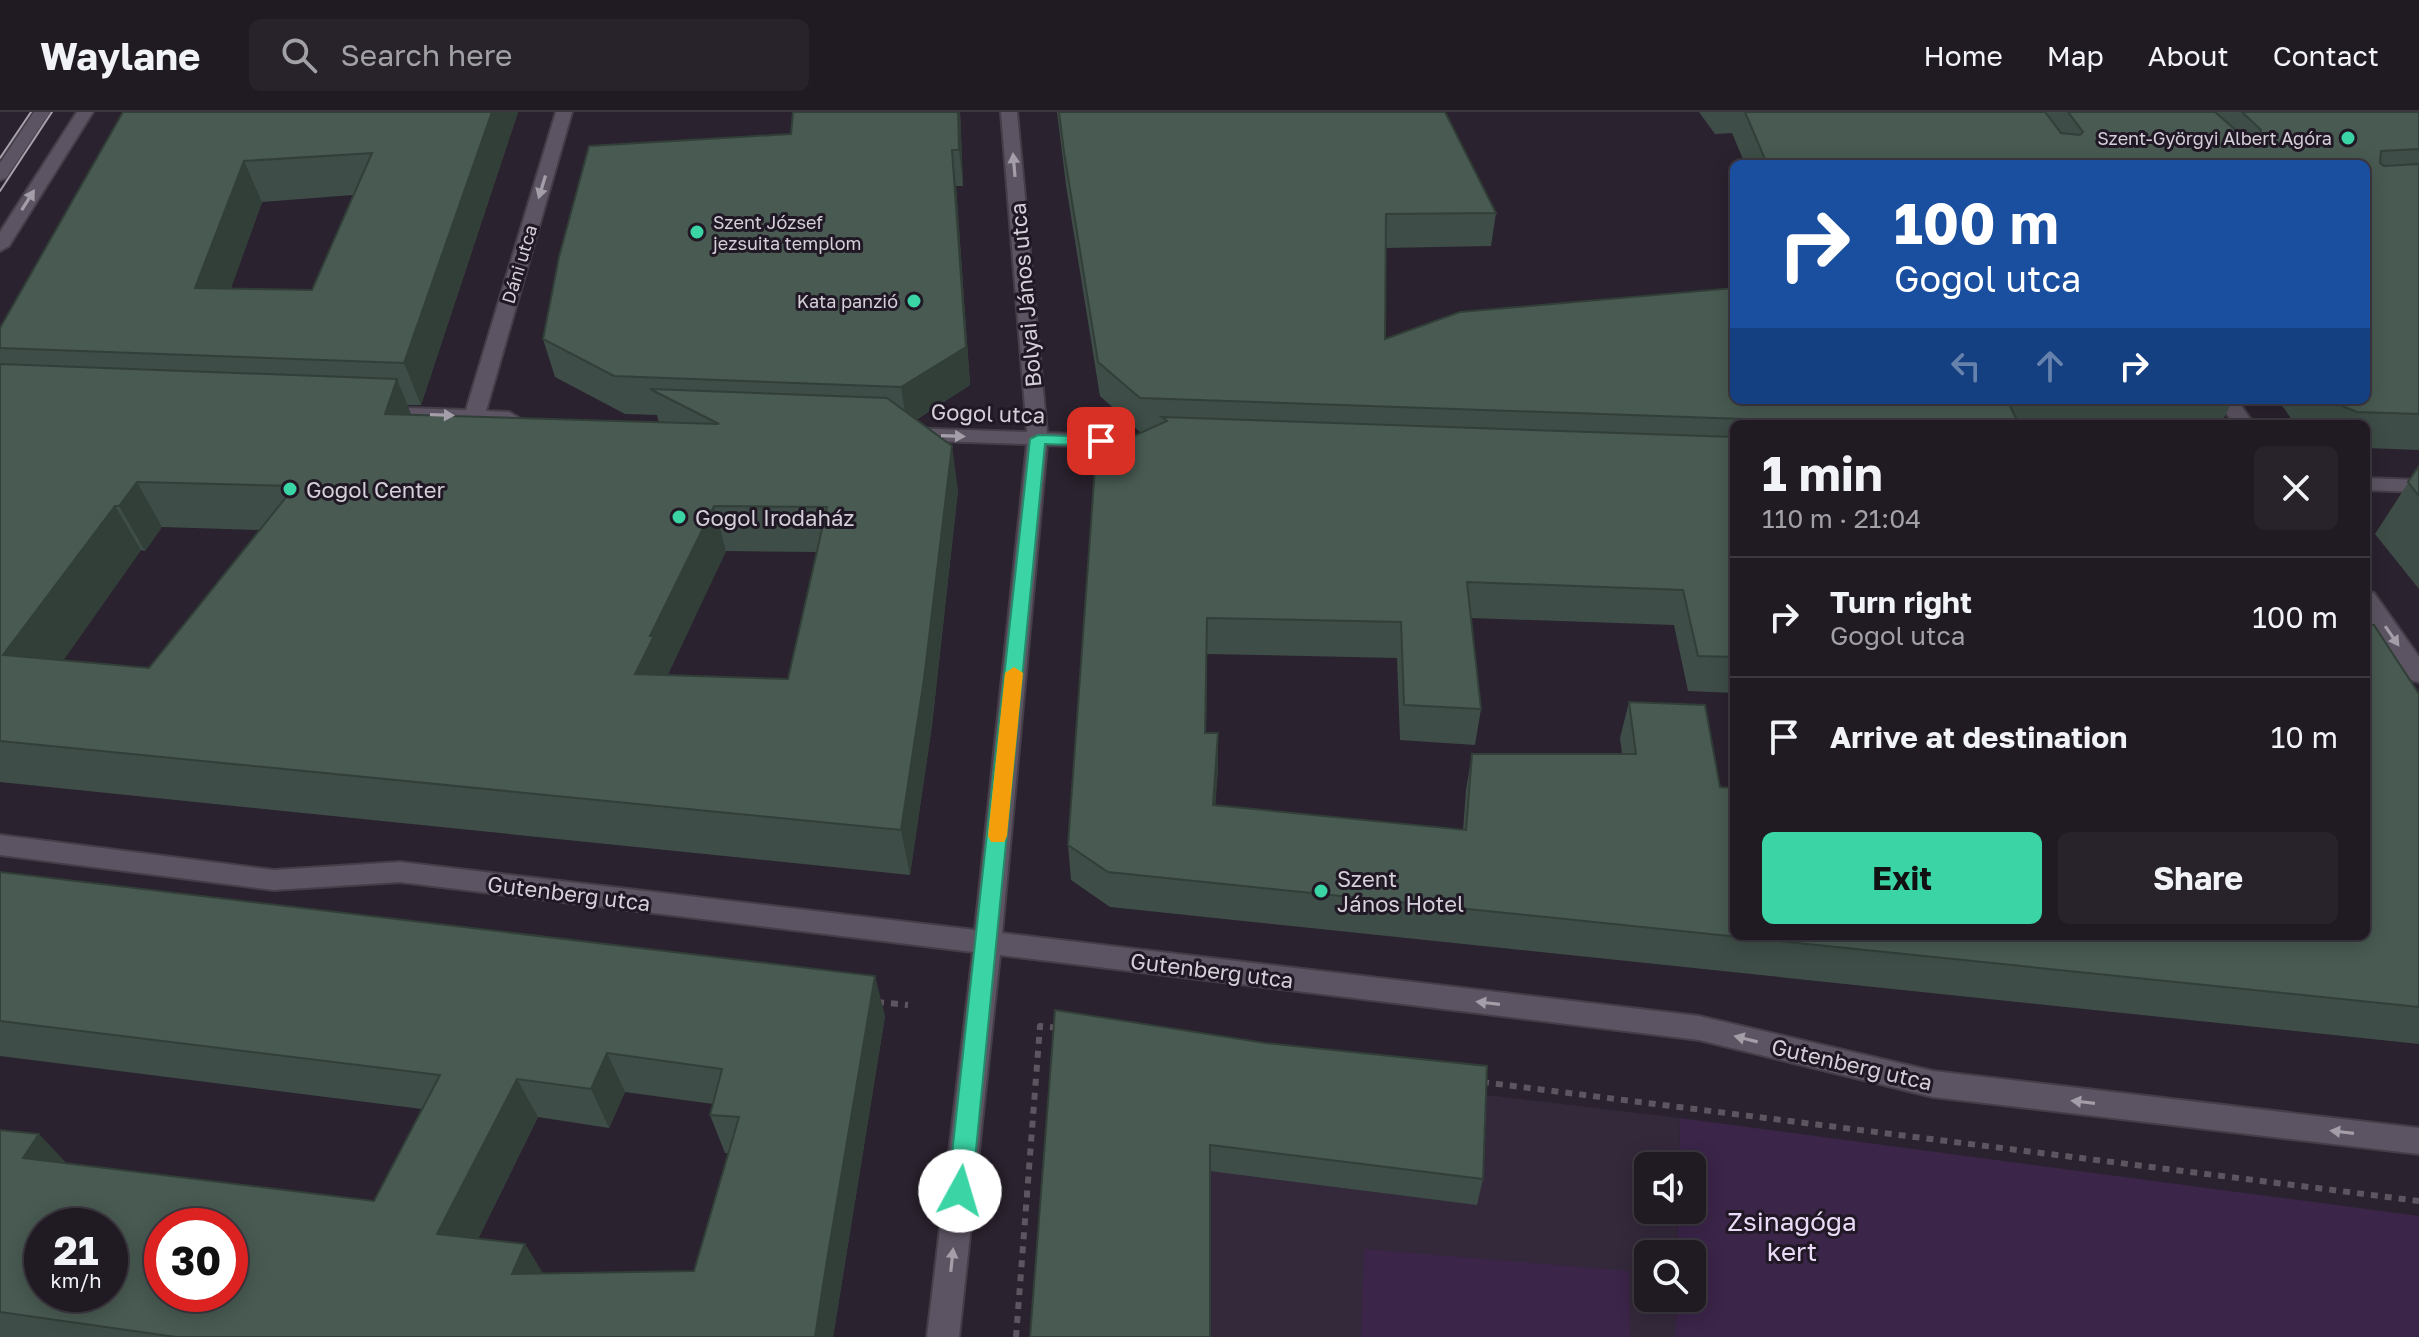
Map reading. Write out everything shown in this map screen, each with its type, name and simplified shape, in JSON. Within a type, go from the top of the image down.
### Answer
[{"type":"street","points":[[0,175],[42,112]]},
{"type":"street","points":[[0,246],[85,112]]},
{"type":"street","name":"Dáni utca","points":[[474,417],[564,112]]},
{"type":"street","name":"Bolyai János utca","points":[[943,1337],[1038,439],[1009,112]]},
{"type":"street","points":[[363,412],[536,419]]},
{"type":"street","name":"Gogol utca","points":[[881,433],[1180,444]]},
{"type":"street","points":[[2370,484],[2419,486]]},
{"type":"street","points":[[2370,604],[2419,674]]},
{"type":"street","name":"Gutenberg utca","points":[[0,845],[274,880],[400,872],[1699,1028],[1933,1084],[2419,1141]]},
{"type":"path","points":[[861,1000],[908,1005]]},
{"type":"path","points":[[1016,1337],[1040,1026],[1072,1030]]},
{"type":"path","points":[[1468,1080],[2419,1201]]},
{"type":"shaded area","points":[[1058,1044],[1680,1118],[1679,1152],[1634,1152],[1634,1224],[1678,1224],[1677,1240],[1634,1240],[1634,1312],[1676,1312],[1675,1337],[1036,1337]]},
{"type":"green space","name":"Zsinagóga kert","points":[[1680,1118],[2419,1216],[2419,1337],[1675,1337],[1676,1312],[1706,1312],[1706,1240],[1677,1240],[1678,1224],[1706,1224],[1706,1152],[1679,1152]]},
{"type":"green space","points":[[1364,1249],[1629,1271],[1630,1337],[1361,1337]]},
{"type":"building","points":[[123,112],[492,112],[404,363],[0,348],[0,328]],"holes":[[[372,153],[312,290],[195,288],[244,161]]]},
{"type":"building","points":[[793,112],[958,112],[959,150],[952,150],[966,347],[901,387],[614,376],[543,339],[559,257],[589,146],[791,134]]},
{"type":"building","points":[[1059,112],[1445,112],[1496,213],[1386,214],[1385,339],[1460,312],[1730,288],[1730,404],[2009,404],[2017,420],[1745,420],[1140,398],[1098,362]]},
{"type":"building","points":[[1745,112],[2045,112],[2061,133],[2080,135],[2083,132],[2068,112],[2215,112],[2240,134],[2261,134],[2261,130],[2242,112],[2419,112],[2419,149],[2381,151],[2380,163],[2384,166],[2419,164],[2419,414],[2357,412],[2338,404],[2370,404],[2370,160],[1765,160]]},
{"type":"building","points":[[0,364],[397,379],[385,414],[719,424],[650,389],[887,398],[952,446],[924,679],[901,830],[0,741]],"holes":[[[137,482],[295,486],[149,668],[3,655],[115,506],[119,506]],[[714,506],[827,507],[788,679],[635,674],[654,636],[650,636]]]},
{"type":"building","points":[[1162,417],[1730,437],[1730,657],[1698,656],[1683,590],[1467,582],[1481,709],[1404,705],[1401,622],[1207,618],[1205,733],[1218,733],[1213,805],[1466,830],[1472,754],[1636,754],[1629,702],[1705,705],[1720,787],[1730,788],[1730,936],[1108,872],[1068,845],[1096,453],[1167,421]]},
{"type":"building","points":[[2419,466],[2419,496],[2408,482]]},
{"type":"building","points":[[2370,625],[2374,625],[2419,694],[2419,1007],[1768,940],[2370,940]]},
{"type":"building","points":[[0,872],[875,976],[815,1337],[176,1337],[0,1312],[0,1130],[39,1134],[23,1158],[374,1201],[440,1075],[0,1021]],"holes":[[[607,1053],[722,1069],[710,1115],[739,1117],[694,1271],[512,1274],[525,1244],[437,1234],[517,1079],[591,1089]]]},
{"type":"building","points":[[1055,1010],[1265,1043],[1487,1066],[1483,1179],[1210,1145],[1210,1337],[1030,1337]]},
{"type":"tram line","points":[[0,158],[31,112]]},
{"type":"tram line","points":[[0,191],[52,112]]},
{"type":"slow traffic","points":[[998,836],[1014,673]]},
{"type":"place","name":"Szent-Györgyi Albert Agóra","points":[[2348,138]]},
{"type":"place","name":"Szent József jezsuita templom","points":[[697,232]]},
{"type":"place","name":"Kata panzió","points":[[914,301]]},
{"type":"place","name":"Gogol Center","points":[[290,489]]},
{"type":"place","name":"Gogol Irodaház","points":[[679,517]]},
{"type":"place","name":"Szent János Hotel","points":[[1321,891]]},
{"type":"route","points":[[960,1191],[1038,439],[1101,441]]}]
